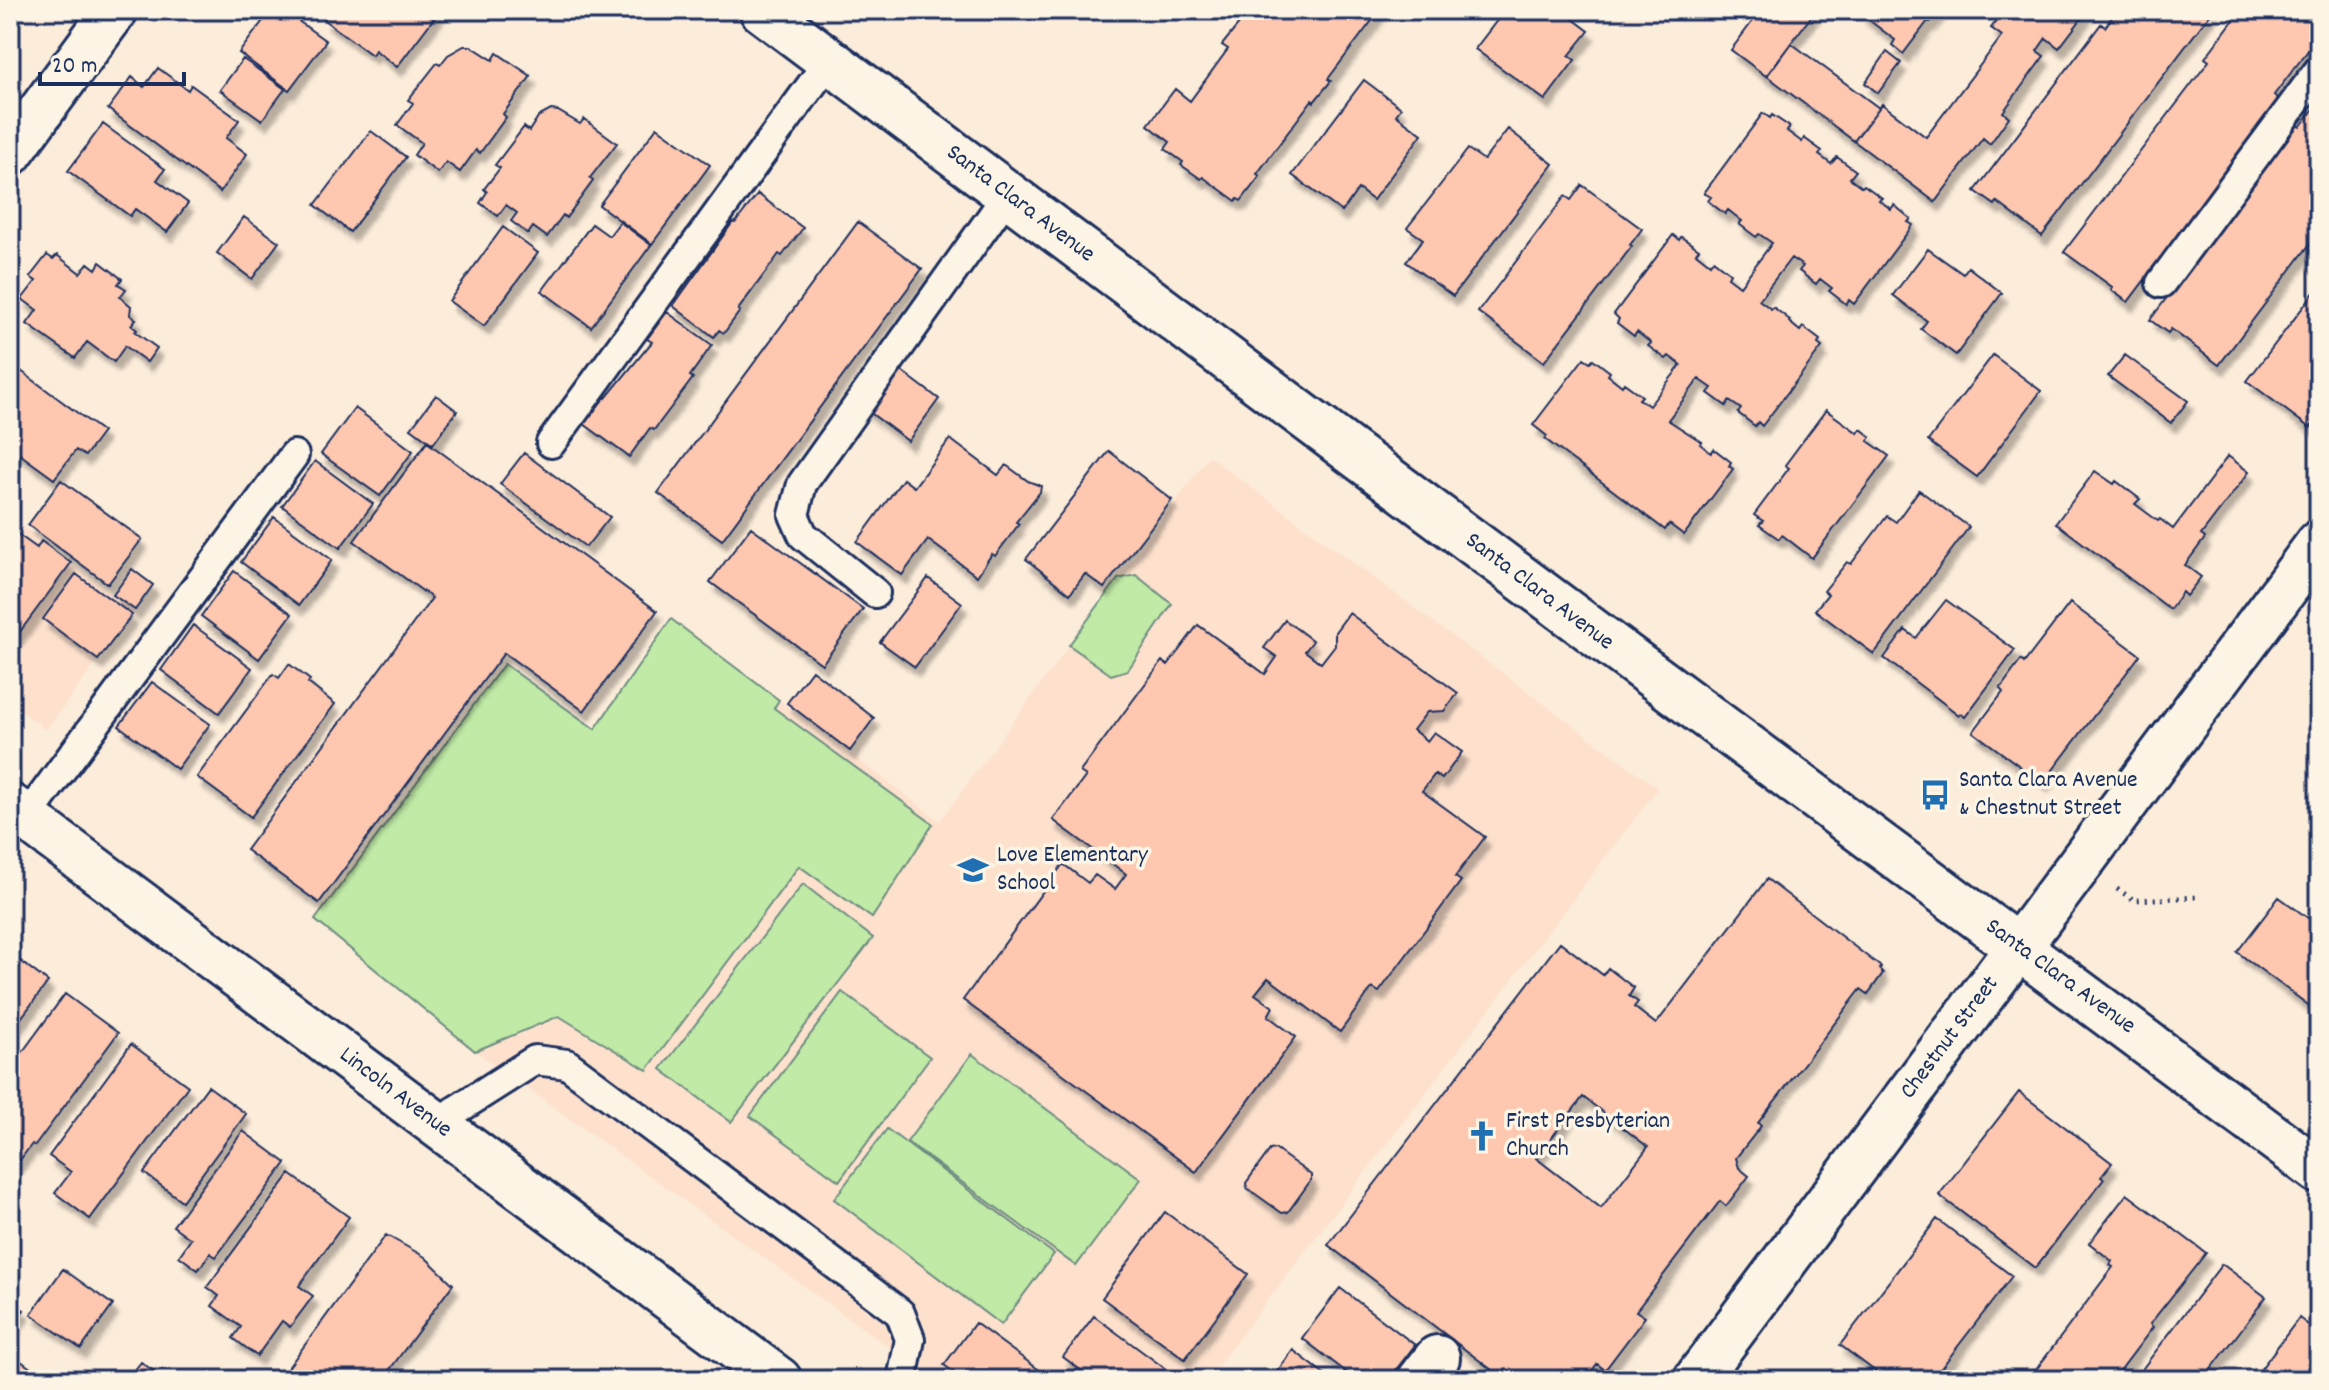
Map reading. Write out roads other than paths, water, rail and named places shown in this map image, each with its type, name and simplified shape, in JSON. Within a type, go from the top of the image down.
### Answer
[{"type":"street","points":[[10,153],[115,10]]},
{"type":"street","name":"Santa Clara Avenue","points":[[762,10],[2319,1171]]},
{"type":"street","name":"Chestnut Street","points":[[1696,1380],[2319,543]]},
{"type":"street","name":"Lincoln Avenue","points":[[18,812],[779,1380]]},
{"type":"lane","points":[[551,443],[829,61]]},
{"type":"lane","points":[[2161,283],[2319,70]]},
{"type":"lane","points":[[875,593],[803,535],[794,515],[802,484],[1008,194]]},
{"type":"lane","points":[[18,812],[294,455]]},
{"type":"lane","points":[[436,1123],[535,1060],[567,1064],[900,1313],[910,1339],[902,1380]]},
{"type":"place","name":"Santa Clara Avenue & Chestnut Street","points":[[1935,795]]},
{"type":"place","name":"Love Elementary School","points":[[973,870]]},
{"type":"place","name":"First Presbyterian Church","points":[[1482,1136]]}]
